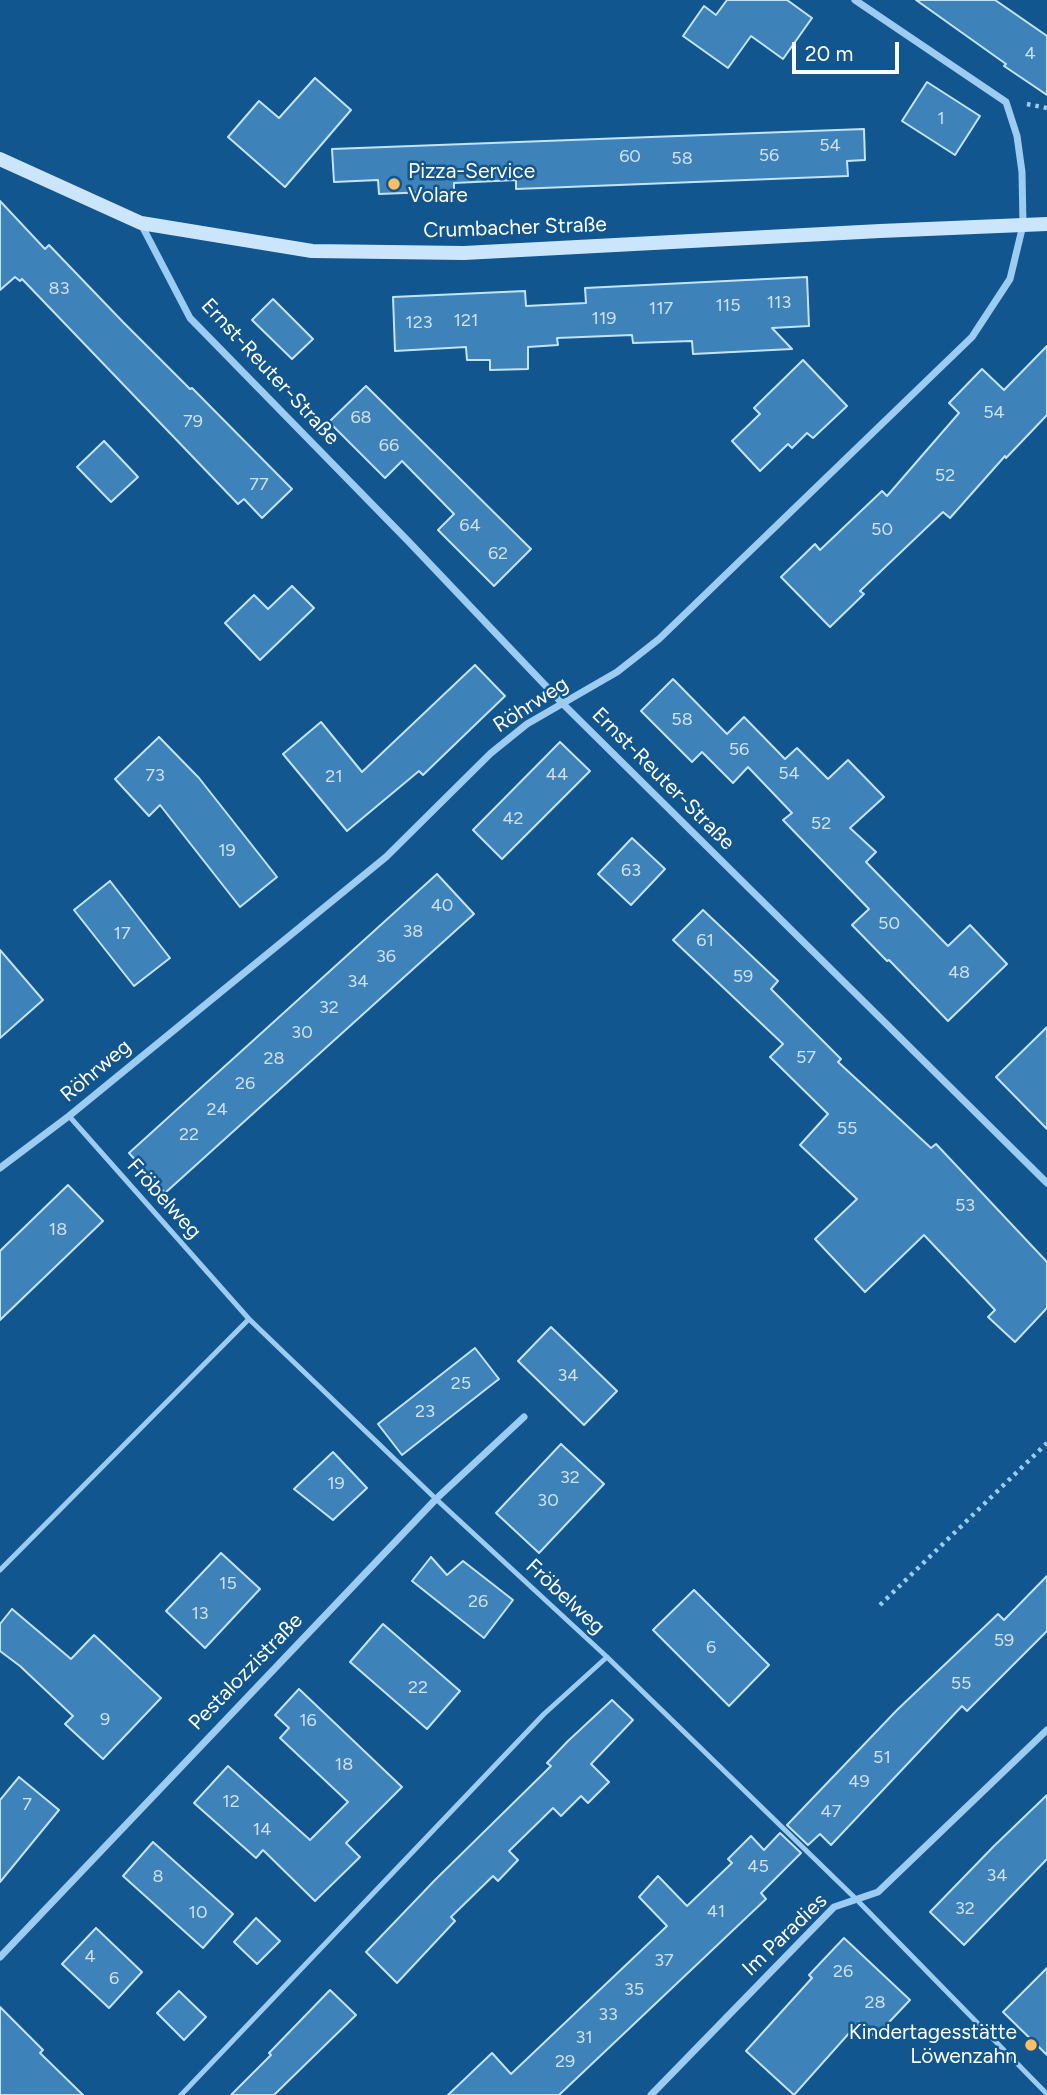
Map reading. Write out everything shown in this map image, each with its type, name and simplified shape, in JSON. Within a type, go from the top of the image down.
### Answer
[{"type":"main road","name":"Crumbacher Straße","points":[[0,159],[141,223],[312,251],[464,253],[1047,225]]},
{"type":"street","name":"Röhrweg","points":[[0,1168],[69,1116],[386,857],[491,752],[527,724],[617,672],[659,639],[972,337],[1010,279],[1023,225],[1022,172],[1017,136],[1006,102],[855,0]]},
{"type":"street","name":"Ernst-Reuter-Straße","points":[[141,223],[190,318],[563,704],[1047,1183]]},
{"type":"street","name":"Pestalozzistraße","points":[[0,1957],[436,1499],[524,1417]]},
{"type":"street","name":"Im Paradies","points":[[651,2095],[834,1907],[878,1892],[1047,1730]]},
{"type":"lane","name":"Fröbelweg","points":[[69,1116],[249,1319],[436,1499],[607,1657],[856,1899],[1047,2094]]},
{"type":"lane","points":[[0,1570],[249,1319]]},
{"type":"lane","points":[[181,2095],[544,1714],[607,1657]]},
{"type":"path","points":[[880,1605],[1047,1443]]},
{"type":"building","points":[[727,0],[787,0],[812,18],[783,59],[751,36],[728,68],[683,36],[704,6],[716,15]]},
{"type":"building","points":[[916,0],[995,0],[1047,36],[1047,95],[1004,66],[1006,64]]},
{"type":"building","points":[[315,78],[351,110],[285,187],[228,137],[259,101],[279,118]]},
{"type":"building","points":[[927,82],[980,116],[955,155],[902,121]]},
{"type":"building","points":[[864,129],[865,160],[847,161],[848,176],[516,189],[516,180],[454,183],[454,191],[379,194],[378,180],[334,182],[332,149]]},
{"type":"building","points":[[0,201],[45,249],[49,245],[292,489],[262,518],[244,499],[238,504],[22,279],[20,281],[15,277],[0,290]]},
{"type":"building","points":[[807,277],[809,326],[772,328],[792,349],[693,354],[692,341],[633,343],[632,335],[557,338],[558,345],[528,347],[528,369],[490,370],[490,360],[467,360],[466,347],[395,351],[393,297],[525,291],[526,306],[586,303],[585,288]]},
{"type":"building","points":[[273,299],[313,339],[292,359],[252,320]]},
{"type":"building","points":[[1047,346],[1047,415],[1006,458],[1005,456],[950,518],[943,512],[860,591],[864,594],[830,627],[781,577],[815,544],[820,550],[882,491],[887,496],[959,413],[949,403],[982,369],[1004,390]]},
{"type":"building","points":[[803,360],[847,406],[813,438],[807,433],[792,448],[788,444],[760,471],[732,441],[760,414],[754,408]]},
{"type":"building","points":[[366,386],[531,549],[494,586],[438,530],[454,514],[402,461],[385,478],[329,422]]},
{"type":"building","points":[[104,441],[138,477],[111,502],[77,467]]},
{"type":"building","points":[[292,586],[314,608],[260,660],[225,623],[254,595],[268,609]]},
{"type":"building","points":[[475,665],[505,696],[423,775],[419,771],[347,831],[283,754],[321,722],[362,772]]},
{"type":"building","points":[[673,679],[727,734],[744,717],[785,759],[797,748],[828,779],[848,760],[884,797],[850,828],[876,852],[866,862],[948,946],[970,925],[1007,964],[948,1021],[852,925],[869,909],[783,820],[792,813],[748,767],[733,783],[702,752],[692,762],[641,711]]},
{"type":"building","points":[[159,737],[199,778],[277,877],[240,907],[160,805],[149,816],[115,779]]},
{"type":"building","points":[[560,742],[590,771],[502,859],[473,830]]},
{"type":"building","points":[[632,838],[665,869],[631,905],[598,874]]},
{"type":"building","points":[[437,874],[474,914],[165,1193],[129,1153]]},
{"type":"building","points":[[110,881],[170,958],[134,986],[74,910]]},
{"type":"building","points":[[703,910],[778,981],[771,989],[841,1059],[838,1062],[931,1148],[936,1144],[1047,1262],[1047,1308],[1015,1342],[988,1317],[995,1310],[924,1235],[865,1292],[815,1239],[857,1199],[800,1145],[828,1114],[770,1057],[783,1044],[673,940]]},
{"type":"building","points":[[0,950],[43,1000],[0,1038]]},
{"type":"building","points":[[1047,1027],[1047,1129],[996,1077]]},
{"type":"building","points":[[68,1185],[103,1221],[0,1320],[0,1251]]},
{"type":"building","points":[[551,1327],[617,1391],[584,1425],[518,1361]]},
{"type":"building","points":[[475,1348],[499,1379],[402,1455],[378,1424]]},
{"type":"building","points":[[561,1444],[604,1484],[539,1553],[496,1513]]},
{"type":"building","points":[[333,1452],[367,1488],[333,1520],[294,1489]]},
{"type":"building","points":[[221,1553],[260,1589],[205,1648],[166,1611]]},
{"type":"building","points":[[431,1557],[447,1575],[463,1561],[513,1600],[484,1638],[412,1581]]},
{"type":"building","points":[[1047,1576],[1047,1631],[967,1711],[962,1706],[831,1845],[820,1834],[808,1845],[787,1825],[897,1710],[998,1614],[1004,1620]]},
{"type":"building","points":[[694,1590],[769,1665],[729,1706],[653,1630]]},
{"type":"building","points":[[12,1609],[71,1659],[94,1635],[161,1698],[103,1759],[65,1724],[73,1716],[0,1651],[0,1624]]},
{"type":"building","points":[[383,1624],[460,1691],[427,1729],[350,1662]]},
{"type":"building","points":[[299,1689],[402,1787],[346,1843],[360,1857],[315,1901],[263,1850],[256,1858],[194,1803],[228,1766],[310,1840],[348,1802],[280,1738],[289,1728],[275,1715]]},
{"type":"building","points":[[612,1700],[633,1720],[591,1764],[609,1782],[588,1803],[581,1796],[561,1816],[553,1808],[509,1851],[518,1860],[498,1881],[493,1876],[451,1917],[455,1921],[397,1983],[366,1952],[551,1766],[547,1763],[568,1741]]},
{"type":"building","points":[[19,1777],[59,1810],[0,1882],[0,1800]]},
{"type":"building","points":[[1047,1795],[1047,1859],[964,1945],[930,1912]]},
{"type":"building","points":[[780,1833],[801,1853],[761,1893],[766,1899],[559,2095],[448,2095],[492,2053],[511,2074],[667,1926],[639,1897],[658,1876],[687,1906],[732,1863],[728,1859],[751,1836],[764,1850]]},
{"type":"building","points":[[153,1842],[233,1914],[203,1948],[123,1876]]},
{"type":"building","points":[[256,1918],[280,1941],[257,1964],[234,1942]]},
{"type":"building","points":[[96,1928],[142,1972],[109,2008],[62,1964]]},
{"type":"building","points":[[844,1938],[910,2000],[875,2037],[859,2022],[794,2095],[746,2051],[812,1978],[809,1975]]},
{"type":"building","points":[[1047,1968],[1047,2055],[1003,2012]]},
{"type":"building","points":[[330,1990],[356,2015],[274,2095],[231,2095],[271,2055],[269,2053]]},
{"type":"building","points":[[179,1991],[206,2017],[184,2040],[157,2013]]},
{"type":"building","points":[[0,2007],[43,2050],[40,2053],[83,2095],[0,2095]]},
{"type":"place","name":"Pizza-Service Volare","points":[[394,184]]},
{"type":"place","name":"Kindertagesstätte Löwenzahn","points":[[1031,2045]]}]
